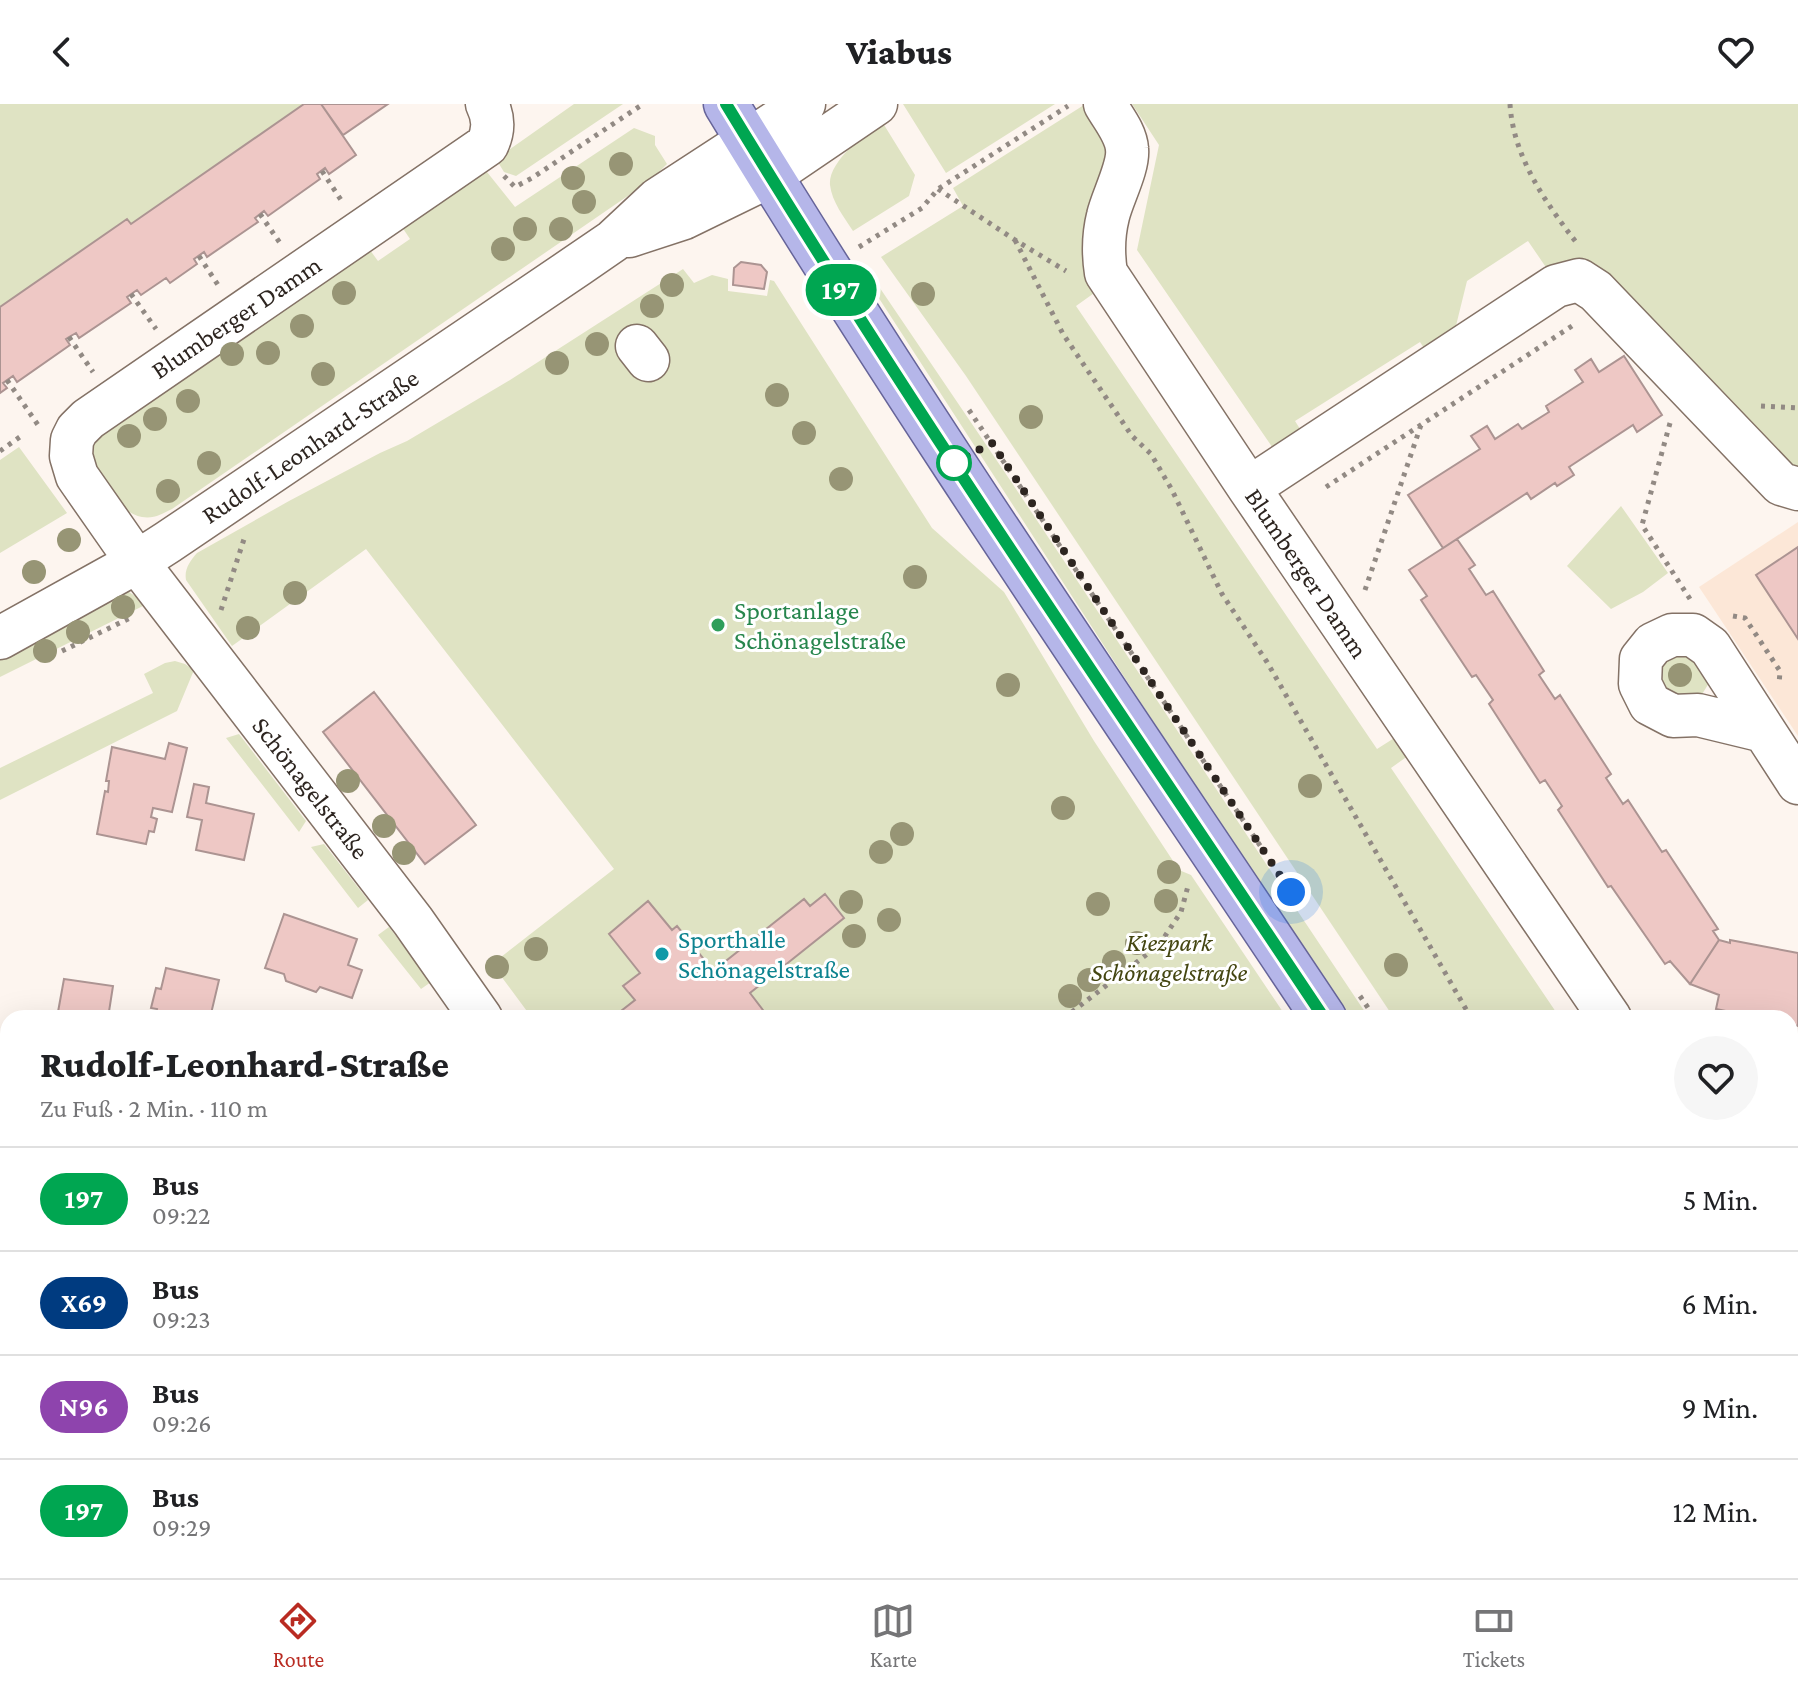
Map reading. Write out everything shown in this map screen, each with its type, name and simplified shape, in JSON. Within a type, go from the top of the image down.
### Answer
[{"type":"main road","points":[[726,104],[954,463],[1341,1005]]},
{"type":"street","points":[[478,151],[487,145],[494,131],[487,104]]},
{"type":"street","points":[[759,158],[804,104]]},
{"type":"street","points":[[759,158],[876,104]]},
{"type":"street","points":[[1105,104],[1122,133],[1127,150],[1108,216],[1103,250],[1106,273]]},
{"type":"street","name":"Blumberger Damm","points":[[137,562],[77,476],[71,456],[72,440],[77,430],[88,419],[478,151]]},
{"type":"street","name":"Rudolf-Leonhard-Straße","points":[[0,638],[137,562],[613,241],[684,218],[759,158]]},
{"type":"street","name":"Blumberger Damm","points":[[1106,273],[1605,1010]]},
{"type":"street","points":[[1249,488],[1556,286],[1579,280],[1596,291],[1781,484],[1798,489]]},
{"type":"street","name":"Schönagelstraße","points":[[137,562],[400,903],[475,1010]]},
{"type":"street","points":[[1764,731],[1798,783]]},
{"type":"path","points":[[478,151],[515,187],[643,104]]},
{"type":"path","points":[[857,248],[922,208],[938,189],[1072,104]]},
{"type":"path","points":[[1510,104],[1511,118],[1527,168],[1551,210],[1579,246]]},
{"type":"path","points":[[322,171],[343,201]]},
{"type":"path","points":[[938,189],[1085,283],[1106,273]]},
{"type":"path","points":[[260,214],[281,244]]},
{"type":"path","points":[[1015,240],[1063,334],[1132,436],[1151,454],[1172,490],[1222,594],[1267,662],[1466,1010]]},
{"type":"path","points":[[199,256],[219,286]]},
{"type":"path","points":[[131,294],[163,340]]},
{"type":"path","points":[[1315,494],[1578,322]]},
{"type":"path","points":[[69,337],[100,383]]},
{"type":"path","points":[[7,380],[38,425]]},
{"type":"path","points":[[966,405],[1266,855]]},
{"type":"path","points":[[1671,418],[1642,525],[1691,600]]},
{"type":"path","points":[[1364,595],[1421,425]]},
{"type":"path","points":[[0,451],[24,434]]},
{"type":"path","points":[[218,620],[249,527]]},
{"type":"path","points":[[1729,616],[1745,618],[1780,671],[1779,693],[1764,731]]},
{"type":"path","points":[[1074,1010],[1159,945],[1181,912],[1191,875]]},
{"type":"shaded area","points":[[1798,522],[1798,736],[1699,587]]},
{"type":"green space","points":[[0,104],[304,104],[131,224],[127,219],[0,307]]},
{"type":"green space","points":[[574,104],[623,104],[516,176],[504,172],[496,159]]},
{"type":"green space","points":[[903,104],[1055,104],[946,173]]},
{"type":"green space","points":[[1132,104],[1798,104],[1798,473],[1554,279],[1528,241],[1467,281],[1450,350],[1432,360],[1420,342],[1295,421],[1307,440],[1279,457],[1137,250],[1159,145]]},
{"type":"green space","points":[[1084,105],[1109,143],[1097,291],[1076,306],[1377,749],[1399,735],[1412,753],[1391,768],[1555,1010],[1389,1010],[966,376],[881,257],[963,206],[953,188]]},
{"type":"green space","points":[[881,120],[915,175],[909,196],[853,231],[833,197],[831,176],[849,149]]},
{"type":"green space","points":[[634,128],[655,136],[655,145],[667,164],[651,180],[172,509],[154,517],[142,517],[124,508],[106,488],[90,455],[90,443],[96,433],[367,246],[378,261],[410,239],[400,224],[483,167],[515,207]]},
{"type":"green space","points":[[865,266],[1364,1010],[1345,1010],[860,269]]},
{"type":"green space","name":"Kiezpark Schönagelstraße","points":[[683,269],[694,283],[712,275],[728,279],[728,291],[767,296],[770,280],[774,281],[932,528],[1004,592],[1094,741],[1179,870],[1191,875],[1282,1010],[526,1010],[492,964],[614,869],[366,549],[232,646],[186,580],[187,569],[197,553],[289,501],[407,441],[510,380]]},
{"type":"green space","points":[[19,447],[67,513],[0,553],[0,460]]},
{"type":"green space","points":[[1621,506],[1668,573],[1643,592],[1611,609],[1567,566]]},
{"type":"green space","points":[[117,591],[129,592],[147,604],[0,677],[0,653]]},
{"type":"green space","points":[[1693,650],[1709,683],[1699,699],[1671,705],[1652,665],[1657,657]]},
{"type":"green space","points":[[175,661],[194,670],[177,711],[0,800],[0,768],[153,693],[144,674]]},
{"type":"green space","points":[[239,734],[306,821],[299,832],[226,738]]},
{"type":"green space","points":[[324,844],[368,900],[358,908],[311,847]]},
{"type":"green space","points":[[389,927],[431,982],[421,989],[378,935]]},
{"type":"building","points":[[304,104],[321,104],[356,155],[329,174],[325,168],[317,174],[320,179],[268,216],[264,211],[255,218],[258,222],[207,257],[204,252],[194,259],[197,264],[170,283],[166,278],[141,295],[137,290],[127,297],[131,303],[79,338],[76,333],[66,339],[70,345],[17,382],[13,376],[3,383],[7,388],[0,393],[0,307],[127,219],[131,224]]},
{"type":"building","points":[[321,104],[388,104],[343,135]]},
{"type":"building","points":[[741,262],[761,265],[767,272],[764,289],[733,285],[734,268]]},
{"type":"building","points":[[1624,356],[1662,415],[1637,432],[1633,425],[1569,467],[1574,475],[1531,499],[1527,493],[1443,548],[1408,495],[1480,449],[1471,436],[1487,426],[1495,439],[1518,424],[1522,429],[1549,412],[1546,406],[1583,382],[1575,370],[1591,359],[1599,372]]},
{"type":"building","points":[[1457,539],[1475,565],[1469,569],[1486,595],[1493,591],[1544,671],[1539,675],[1555,699],[1560,695],[1611,774],[1606,778],[1623,804],[1628,800],[1662,852],[1666,850],[1718,929],[1713,931],[1719,940],[1690,984],[1670,961],[1665,964],[1611,886],[1608,887],[1558,810],[1562,806],[1545,780],[1540,783],[1489,704],[1493,700],[1476,675],[1472,677],[1421,600],[1427,596],[1409,570]]},
{"type":"building","points":[[1798,547],[1798,639],[1756,575]]},
{"type":"building","points":[[374,692],[476,825],[425,864],[323,732]]},
{"type":"building","points":[[169,743],[187,748],[172,812],[153,808],[151,817],[157,819],[154,832],[149,831],[146,844],[97,834],[105,791],[108,792],[109,781],[106,781],[112,747],[165,759]]},
{"type":"building","points":[[194,784],[209,787],[206,803],[254,814],[244,860],[196,850],[202,820],[187,817]]},
{"type":"building","name":"Sporthalle Schönagelstraße","points":[[825,894],[844,918],[750,993],[763,1010],[622,1010],[635,1000],[623,986],[640,973],[609,934],[648,901],[672,930],[677,926],[707,963],[697,971],[703,979],[804,899],[810,906]]},
{"type":"building","points":[[284,914],[357,939],[348,965],[362,970],[352,998],[320,987],[316,992],[286,981],[284,974],[265,968]]},
{"type":"building","points":[[1719,940],[1798,953],[1798,1010],[1716,1009],[1719,995],[1690,984]]},
{"type":"building","points":[[166,968],[219,980],[212,1010],[151,1008],[156,988],[161,989]]},
{"type":"building","points":[[64,979],[113,986],[109,1010],[58,1010]]},
{"type":"bus line","name":"197","points":[[726,104],[954,463],[1319,1010]]},
{"type":"place","name":"Sportanlage Schönagelstraße","points":[[718,625]]},
{"type":"place","name":"Sporthalle Schönagelstraße","points":[[662,954]]},
{"type":"route","points":[[954,463],[992,443],[1291,892]]}]
